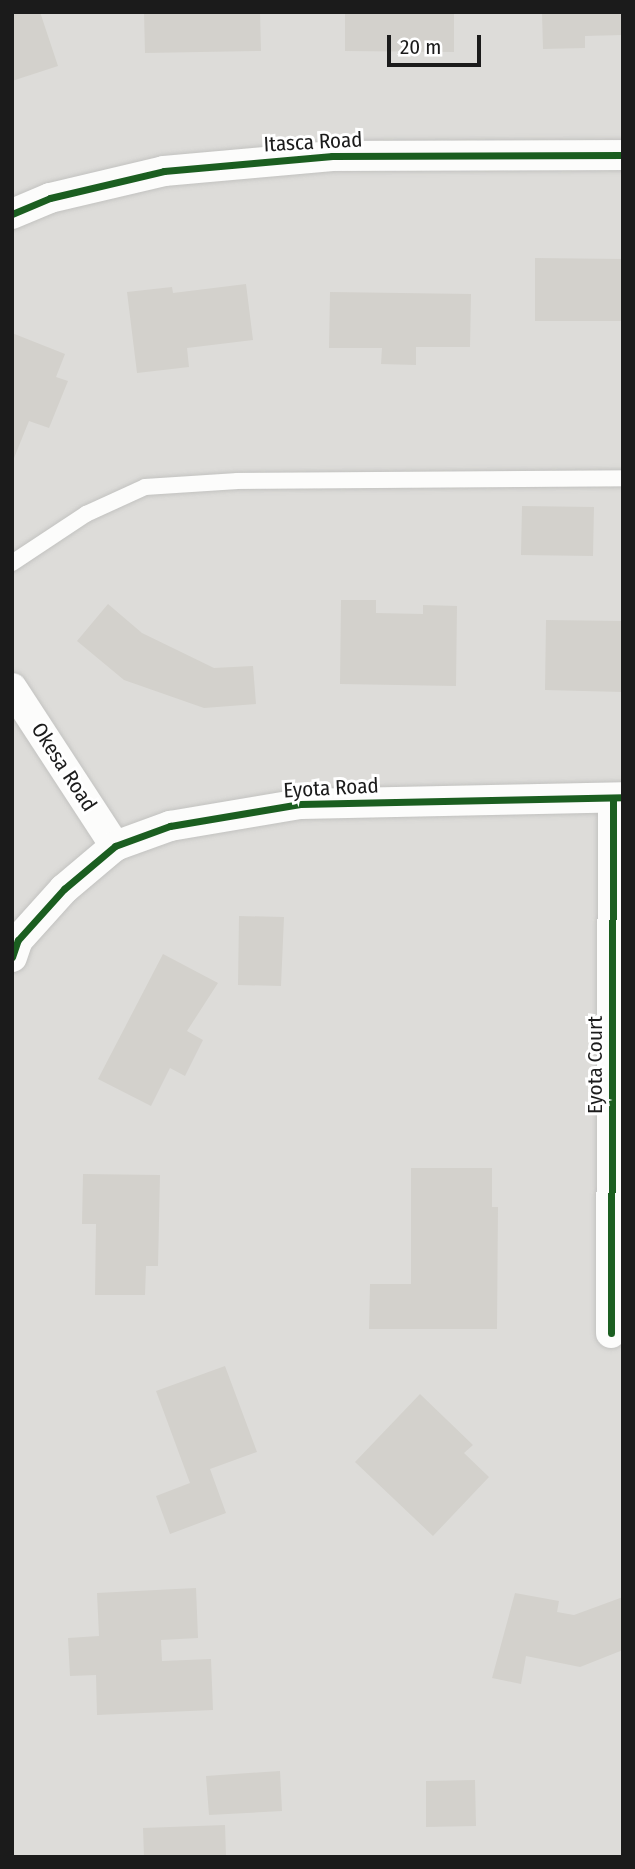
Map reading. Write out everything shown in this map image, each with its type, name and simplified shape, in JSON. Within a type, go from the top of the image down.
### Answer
[{"type":"street","name":"Itasca Road","points":[[12,214],[50,198],[164,171],[332,156],[623,155]]},
{"type":"street","name":"Okesa Road","points":[[12,688],[115,846]]},
{"type":"street","name":"Eyota Road","points":[[12,957],[19,940],[64,888],[115,846],[183,824],[300,804],[618,797]]},
{"type":"street","name":"Eyota Court","points":[[611,1333],[618,797]]},
{"type":"lane","points":[[12,563],[86,514],[145,487],[239,481],[623,478]]},
{"type":"shaded area","points":[[12,12],[623,12],[623,1857],[12,1857]]},
{"type":"building","points":[[12,12],[40,12],[58,66],[12,81]]},
{"type":"building","points":[[144,12],[260,12],[261,51],[145,53]]},
{"type":"building","points":[[345,12],[454,12],[454,52],[345,51]]},
{"type":"building","points":[[542,12],[623,12],[623,35],[585,36],[585,48],[543,49]]},
{"type":"building","points":[[535,258],[623,259],[623,321],[535,321]]},
{"type":"building","points":[[246,284],[253,340],[187,348],[189,367],[137,373],[127,292],[172,287],[173,293]]},
{"type":"building","points":[[330,292],[471,294],[470,347],[416,347],[416,365],[381,364],[382,348],[329,348]]},
{"type":"building","points":[[12,333],[65,354],[56,377],[68,381],[49,428],[29,421],[12,463]]},
{"type":"building","points":[[522,506],[594,507],[593,556],[521,555]]},
{"type":"building","points":[[341,600],[376,600],[376,613],[423,614],[423,605],[457,606],[456,686],[340,684]]},
{"type":"building","points":[[108,604],[142,633],[214,668],[253,666],[256,704],[204,708],[124,680],[77,641]]},
{"type":"building","points":[[546,620],[623,621],[623,692],[545,690]]},
{"type":"building","points":[[239,916],[284,917],[281,986],[238,985]]},
{"type":"building","points":[[163,954],[218,983],[187,1031],[203,1040],[185,1076],[170,1068],[151,1106],[98,1079]]},
{"type":"building","points":[[411,1168],[492,1168],[492,1207],[498,1207],[497,1329],[369,1329],[370,1284],[411,1284]]},
{"type":"building","points":[[83,1174],[160,1175],[158,1266],[146,1266],[145,1295],[95,1295],[96,1224],[82,1224]]},
{"type":"building","points":[[225,1366],[257,1452],[210,1469],[226,1513],[170,1534],[156,1496],[190,1483],[156,1391]]},
{"type":"building","points":[[420,1394],[473,1445],[464,1453],[489,1477],[433,1536],[355,1462]]},
{"type":"building","points":[[196,1588],[198,1638],[161,1640],[162,1661],[211,1659],[213,1710],[97,1715],[96,1675],[70,1676],[68,1638],[99,1636],[97,1593]]},
{"type":"building","points":[[515,1593],[559,1601],[557,1612],[574,1615],[623,1597],[623,1650],[580,1667],[526,1656],[521,1684],[492,1678]]},
{"type":"building","points":[[280,1771],[282,1811],[209,1815],[206,1776]]},
{"type":"building","points":[[475,1780],[476,1826],[426,1827],[426,1781]]},
{"type":"building","points":[[225,1825],[226,1857],[144,1857],[143,1828]]},
{"type":"cycle path","points":[[12,214],[50,198],[164,171],[332,156],[623,155]]},
{"type":"cycle path","points":[[12,957],[18,940],[64,889],[115,846],[170,826],[300,804],[623,797]]},
{"type":"cycle path","points":[[611,1333],[613,798]]}]
